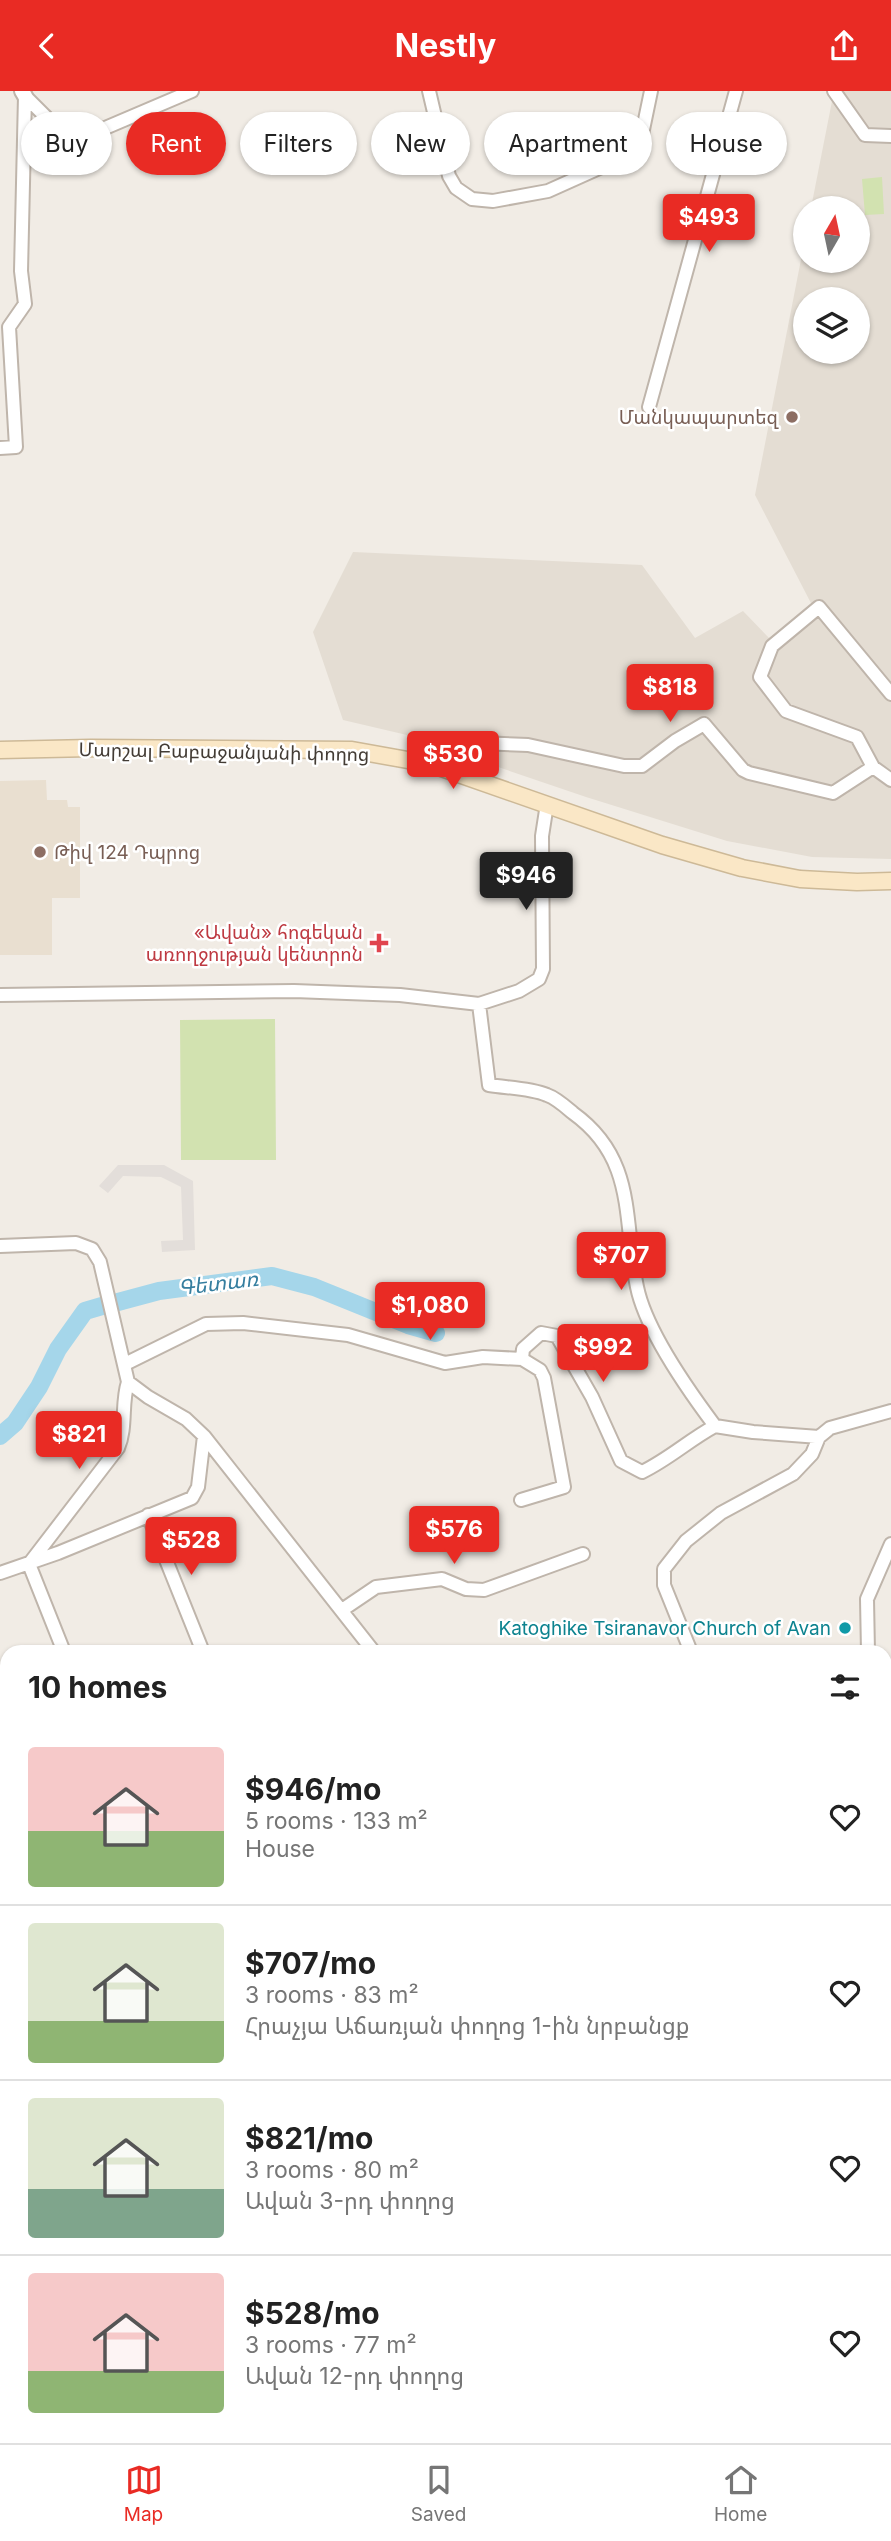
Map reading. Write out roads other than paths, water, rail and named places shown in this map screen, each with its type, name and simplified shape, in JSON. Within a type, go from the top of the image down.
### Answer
[{"type":"main road","name":"Մարշալ Բաբաջանյանի փողոց","points":[[0,750],[352,750],[430,764],[662,845],[742,868],[800,879],[857,882],[891,880]]},
{"type":"street","points":[[24,94],[54,125],[98,131],[192,91]]},
{"type":"street","points":[[429,91],[449,176],[456,188],[472,199],[493,201],[548,191],[625,156],[640,144],[651,91]]},
{"type":"street","points":[[649,407],[736,91]]},
{"type":"street","points":[[834,91],[865,135],[891,136]]},
{"type":"street","points":[[0,448],[16,447],[9,327],[25,304],[21,271],[24,94]]},
{"type":"street","points":[[891,694],[819,607],[772,646],[761,672],[762,681],[782,708],[857,737],[873,767],[891,780]]},
{"type":"street","points":[[430,764],[455,742],[528,745],[624,766],[642,766],[674,741],[704,724],[743,770],[749,773],[833,793],[873,767]]},
{"type":"street","points":[[0,995],[295,991],[400,995],[479,1004],[519,991],[539,979],[543,969],[542,836],[547,804]]},
{"type":"street","points":[[479,1004],[489,1085],[548,1095],[585,1121],[613,1155],[626,1198],[637,1288],[649,1320],[684,1383],[715,1426]]},
{"type":"street","points":[[0,1245],[76,1243],[92,1249],[100,1262],[128,1382],[118,1448],[29,1564]]},
{"type":"street","points":[[125,1364],[206,1324],[243,1323],[348,1335],[445,1363],[483,1357],[522,1359],[540,1370],[544,1378],[564,1487],[521,1500]]},
{"type":"street","points":[[522,1359],[523,1349],[541,1333],[557,1336],[587,1388],[621,1461],[642,1472],[667,1460],[715,1426],[819,1437]]},
{"type":"street","points":[[128,1382],[186,1419],[204,1436],[369,1645]]},
{"type":"street","points":[[688,1645],[664,1585],[662,1576],[668,1561],[686,1541],[720,1513],[793,1473],[811,1454],[819,1437],[830,1428],[891,1411]]},
{"type":"street","points":[[0,1573],[29,1564],[196,1494],[204,1436]]},
{"type":"street","points":[[148,1515],[200,1645]]},
{"type":"street","points":[[868,1645],[867,1599],[891,1544]]},
{"type":"street","points":[[342,1610],[376,1587],[442,1579],[466,1589],[484,1590],[583,1554]]},
{"type":"street","points":[[29,1564],[61,1645]]},
{"type":"waterway","name":"Գետառ","points":[[118,1302],[159,1291],[272,1276],[314,1287],[408,1325],[436,1333]]},
{"type":"waterway","name":"Գետառ","points":[[0,1436],[15,1423],[39,1387],[58,1349],[85,1311],[102,1306]]},
{"type":"place","name":"Մանկապարտեզ","points":[[792,417]]},
{"type":"place","name":"Թիվ 124 Դպրոց","points":[[40,852]]},
{"type":"place","name":"«Ավան» հոգեկան առողջության կենտրոն","points":[[379,943]]},
{"type":"place","name":"Katoghike Tsiranavor Church of Avan","points":[[845,1628]]}]
